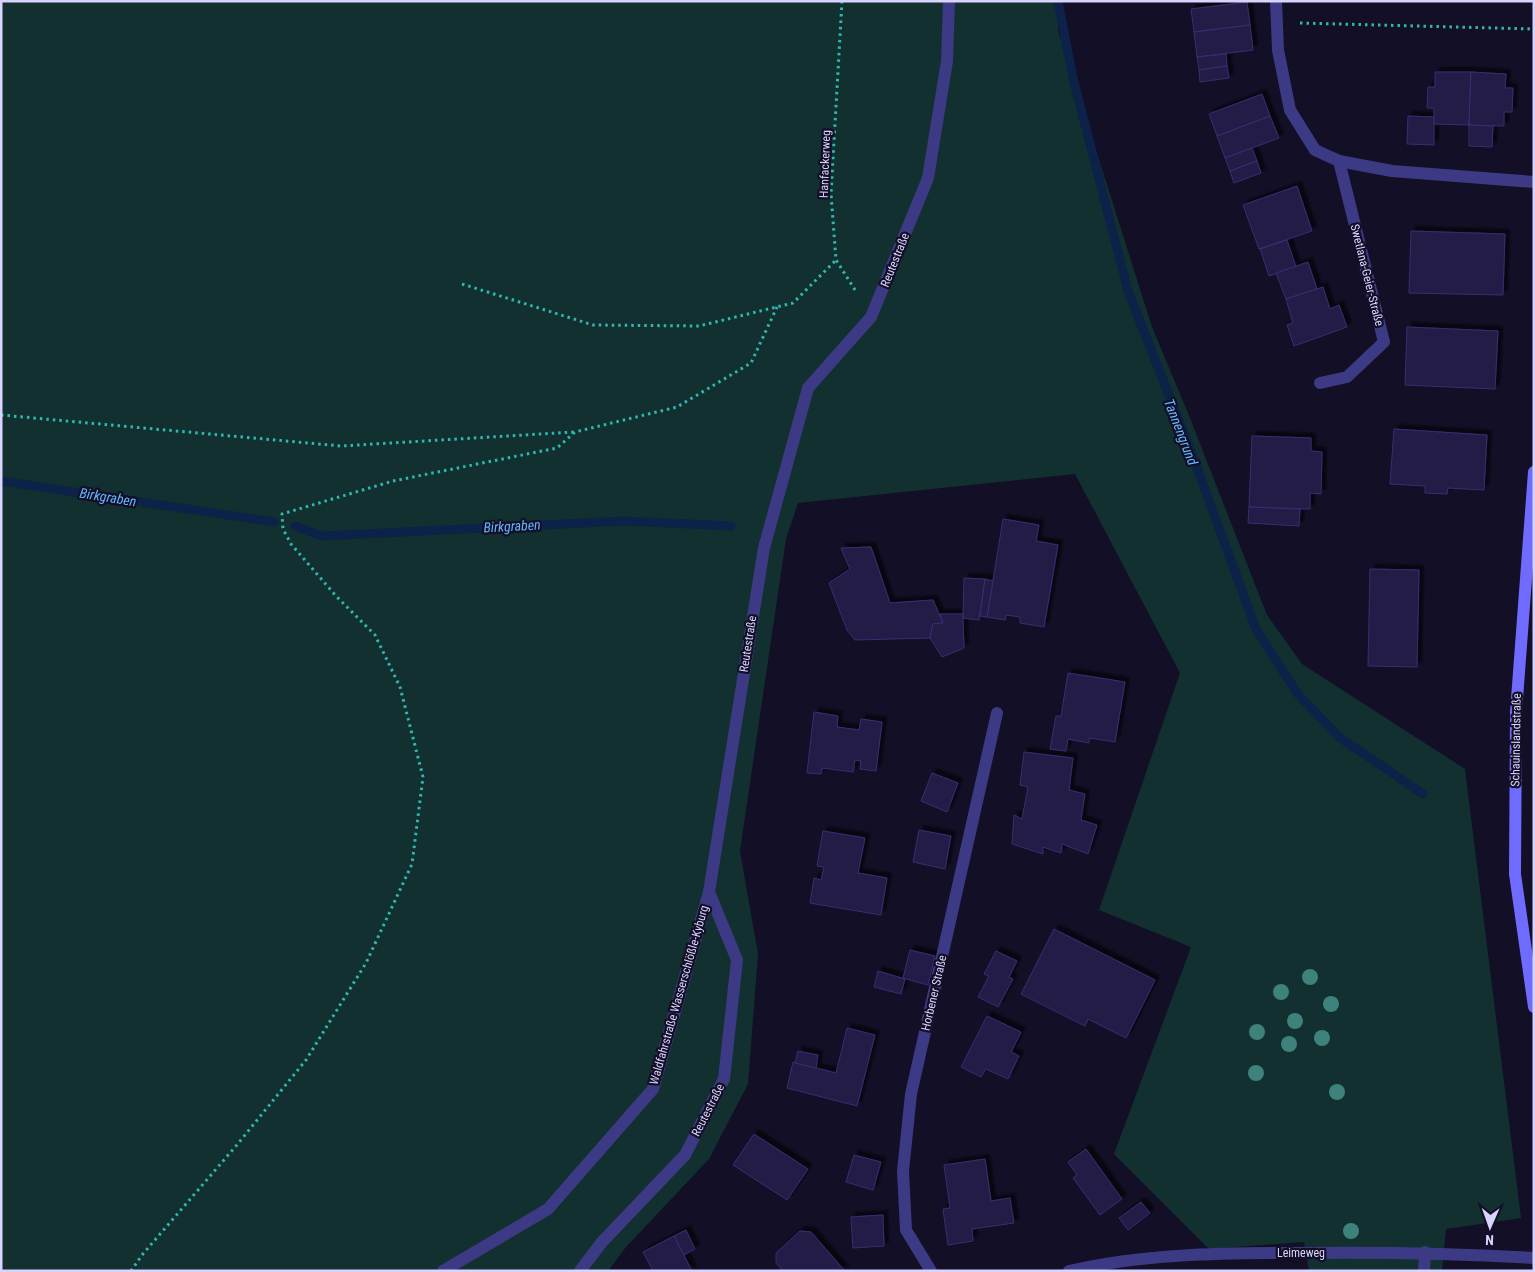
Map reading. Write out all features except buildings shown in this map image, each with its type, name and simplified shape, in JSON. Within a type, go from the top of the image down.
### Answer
[{"type":"main road","name":"Schauinslandstraße","points":[[1534,472],[1516,712],[1515,874],[1534,1007]]},
{"type":"street","name":"Reutestraße","points":[[580,1271],[602,1242],[685,1155],[724,1079],[738,960],[709,892],[764,548],[808,388],[871,317],[928,178],[947,61],[949,1]]},
{"type":"street","points":[[1276,1],[1278,50],[1290,110],[1314,150],[1339,161],[1392,171],[1534,182]]},
{"type":"street","name":"Swetlana-Geier-Straße","points":[[1320,383],[1347,377],[1384,342],[1339,161]]},
{"type":"street","name":"Horbener Straße","points":[[931,1271],[906,1230],[902,1172],[911,1094],[997,713]]},
{"type":"street","name":"Waldfahrstraße Wasserschlößle-Kyburg","points":[[443,1271],[548,1209],[653,1089],[709,892]]},
{"type":"street","points":[[1424,1271],[1425,1252]]},
{"type":"street","name":"Leimeweg","points":[[1069,1271],[1100,1264],[1199,1253],[1425,1252],[1534,1258]]},
{"type":"path","name":"Hanfackerweg","points":[[842,1],[831,194],[836,260],[871,317]]},
{"type":"path","points":[[1277,22],[1534,29]]},
{"type":"path","points":[[462,284],[593,324],[699,326],[793,303],[836,260]]},
{"type":"path","points":[[1,415],[341,446],[576,432],[677,407],[751,363],[777,307]]},
{"type":"path","points":[[131,1271],[142,1255],[236,1146],[306,1060],[366,964],[412,864],[423,777],[400,687],[375,635],[336,596],[291,544],[283,530],[282,514],[393,481],[558,448],[576,432]]},
{"type":"green space","points":[[1,1],[1063,1],[1058,30],[1152,327],[1188,413],[1267,615],[1302,664],[1465,769],[1521,1218],[1446,1229],[1442,1271],[1309,1271],[1304,1242],[1209,1249],[1114,1154],[1191,947],[1099,910],[1180,673],[1075,474],[798,503],[786,539],[740,851],[758,954],[748,1084],[709,1159],[626,1247],[608,1271],[1,1271]]},
{"type":"waterway","name":"Tannengrund","points":[[1058,1],[1073,78],[1128,291],[1189,446],[1256,629],[1297,693],[1339,737],[1423,794]]},
{"type":"waterway","name":"Birkgraben","points":[[1,481],[274,522]]},
{"type":"waterway","name":"Birkgraben","points":[[295,526],[322,536],[624,521],[731,526]]}]
